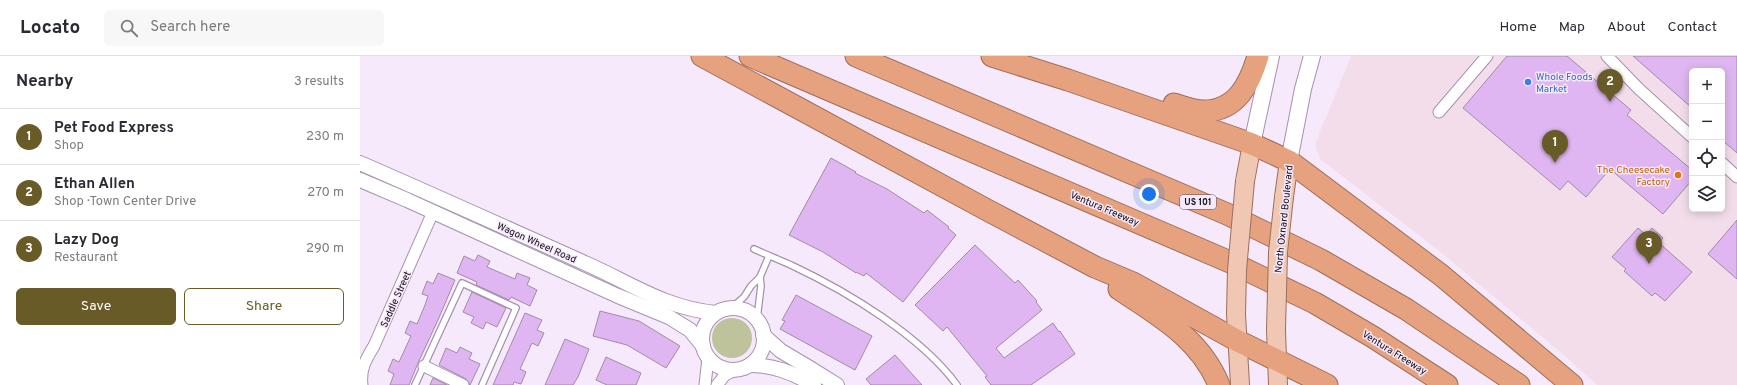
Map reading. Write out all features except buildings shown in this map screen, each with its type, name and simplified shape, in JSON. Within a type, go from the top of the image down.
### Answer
[{"type":"highway","points":[[702,56],[1095,267],[1133,283],[1238,341],[1327,385]]},
{"type":"highway","name":"Ventura Freeway","points":[[750,56],[1230,262],[1315,303],[1373,337],[1447,385]]},
{"type":"highway","name":"US 101","points":[[856,56],[1227,214],[1321,260],[1406,309],[1519,385]]},
{"type":"highway","points":[[992,56],[1068,80],[1252,144],[1289,161],[1441,275],[1572,385]]},
{"type":"highway","points":[[1068,80],[1102,84],[1197,110],[1212,110],[1227,106],[1240,95],[1253,75],[1258,56]]},
{"type":"highway","points":[[1095,267],[1118,288],[1186,336],[1209,363],[1219,385]]},
{"type":"main road","points":[[1240,385],[1236,314],[1236,270],[1245,181],[1271,56]]},
{"type":"main road","name":"North Oxnard Boulevard","points":[[1278,385],[1276,330],[1278,252],[1289,161],[1303,89],[1312,56]]},
{"type":"street","points":[[1439,112],[1487,56]]},
{"type":"street","points":[[1607,56],[1639,89],[1689,133]]},
{"type":"street","name":"Wagon Wheel Road","points":[[360,163],[587,264],[659,299],[690,310],[716,313]]},
{"type":"street","points":[[1725,166],[1737,177]]},
{"type":"street","name":"Wagon Wheel Road","points":[[360,180],[618,296],[669,317],[690,330],[706,352]]},
{"type":"street","name":"Saddle Street","points":[[362,385],[360,377],[362,367],[374,346],[434,212]]},
{"type":"street","points":[[705,385],[706,352],[702,337],[704,328],[716,313],[731,308],[741,309],[757,319],[763,334],[763,344],[761,352],[750,365]]},
{"type":"street","points":[[763,334],[780,351],[837,385]]},
{"type":"street","points":[[706,352],[716,365],[725,369],[735,370]]},
{"type":"street","points":[[717,385],[725,376],[735,370],[750,365],[774,367],[800,377],[814,385]]},
{"type":"street","points":[[424,366],[463,385]]},
{"type":"lane","points":[[754,249],[793,266],[839,291],[893,324],[936,361],[957,385]]},
{"type":"lane","points":[[731,308],[744,297],[751,286],[760,277],[769,256]]},
{"type":"lane","points":[[757,319],[761,286],[760,277]]},
{"type":"lane","points":[[415,385],[462,283],[516,308],[482,385]]},
{"type":"shaded area","points":[[1351,56],[1737,56],[1737,385],[1597,385],[1559,351],[1438,250],[1320,159],[1315,144]]},
{"type":"green space","points":[[732,318],[740,320],[746,324],[750,330],[752,338],[750,346],[746,352],[740,356],[732,358],[724,356],[718,352],[714,346],[712,338],[714,330],[718,324],[724,320]]},
{"type":"place","name":"Whole Foods Market","points":[[1528,82]]},
{"type":"place","name":"Ethan Allen","points":[[1610,102]]},
{"type":"place","name":"Pet Food Express","points":[[1555,163]]},
{"type":"place","name":"The Cheesecake Factory","points":[[1678,175]]},
{"type":"place","name":"Lazy Dog","points":[[1649,264]]}]
